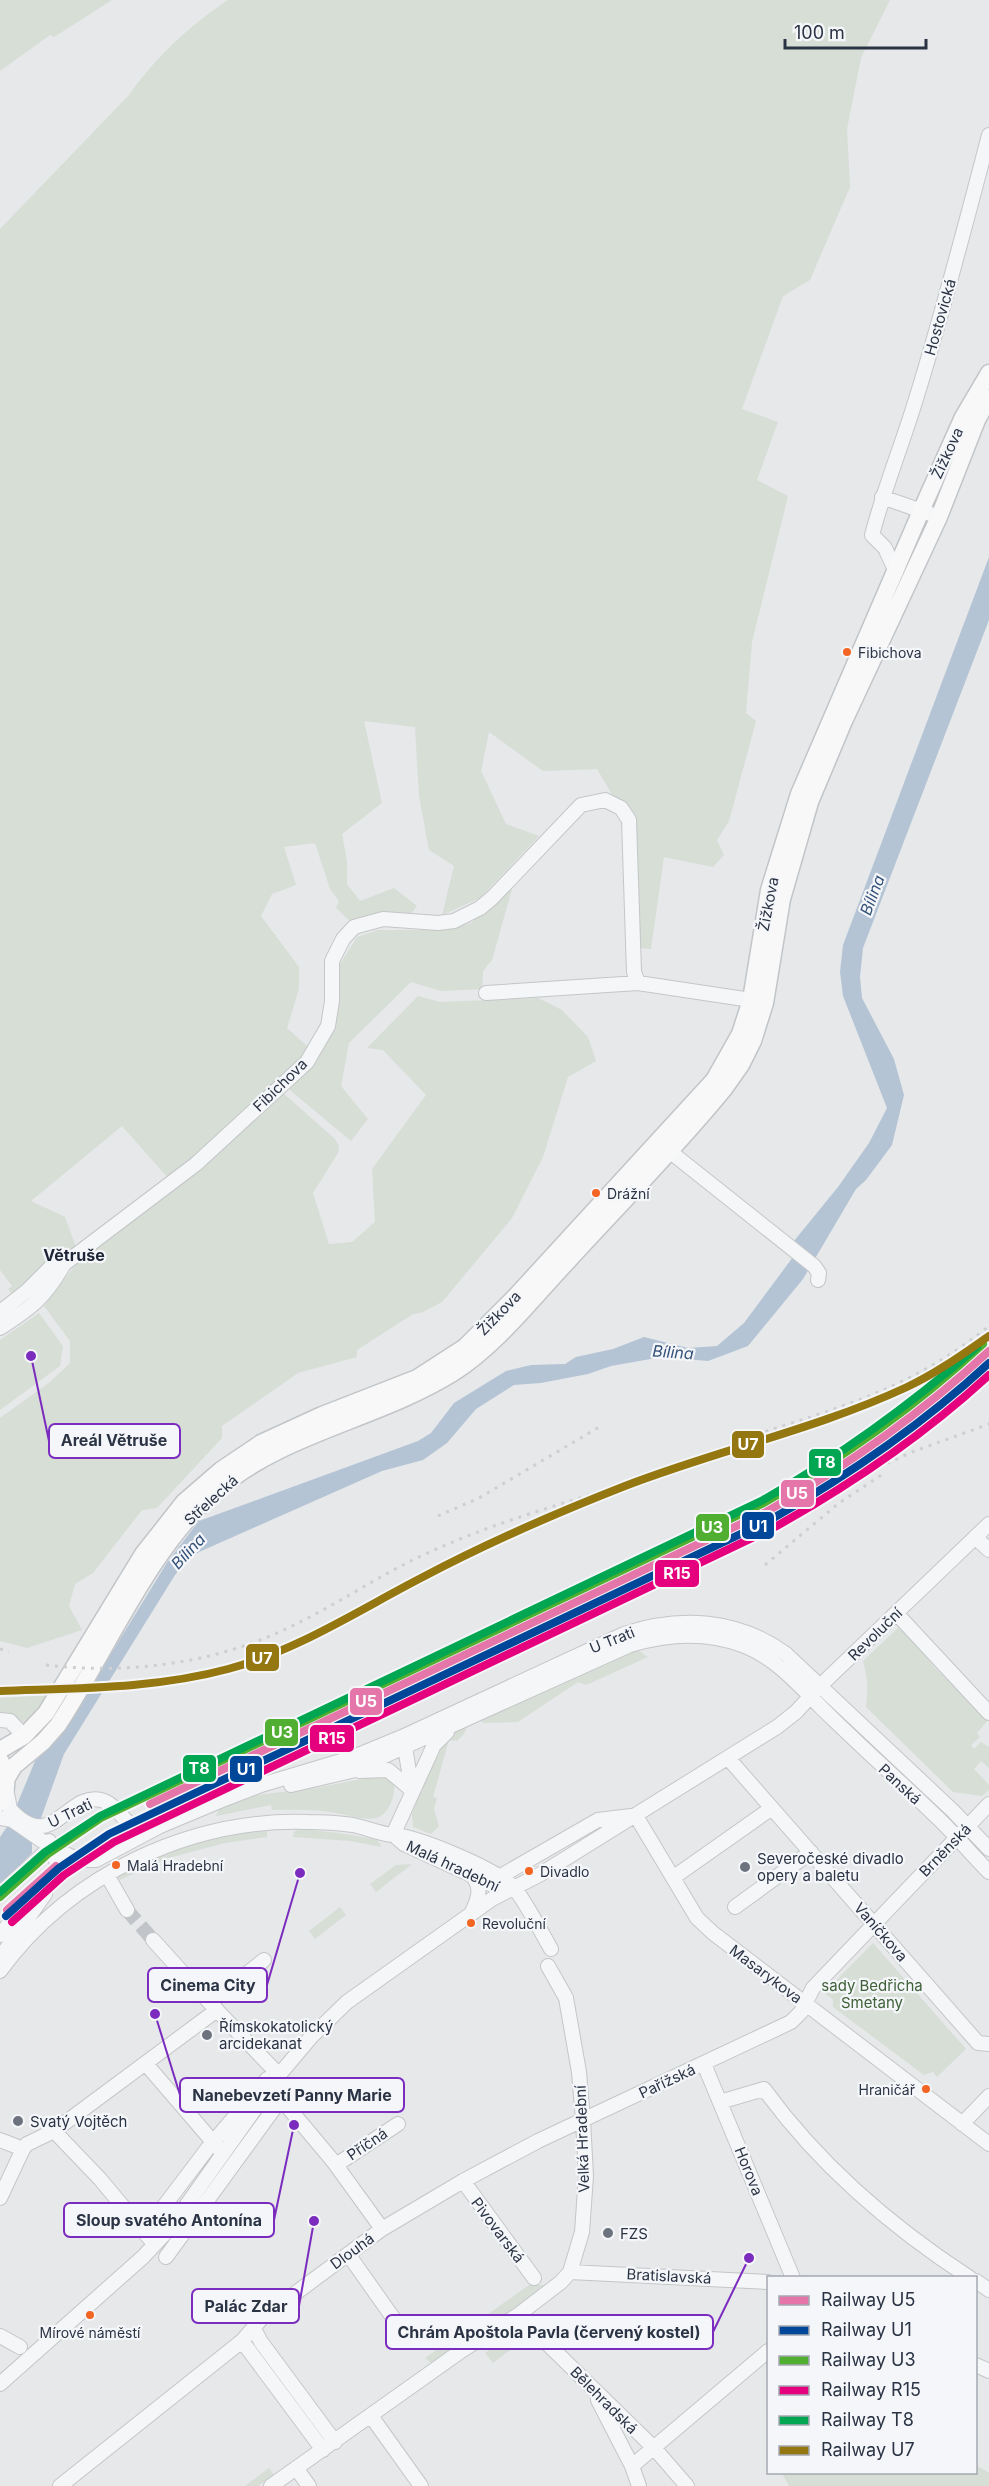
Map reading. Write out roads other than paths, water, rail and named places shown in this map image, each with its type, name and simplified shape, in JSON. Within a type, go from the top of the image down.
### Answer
[{"type":"main road","name":"Žižkova","points":[[664,1147],[714,1080],[736,1042],[752,1000],[769,890],[792,813],[963,417],[989,373]]},
{"type":"main road","name":"Žižkova","points":[[450,1367],[494,1339],[664,1147],[724,1089],[741,1065],[753,1041],[765,1003],[782,899],[810,802],[844,721],[939,517],[977,420],[989,398]]},
{"type":"main road","name":"Střelecká","points":[[0,1750],[14,1744],[24,1736],[46,1713],[143,1554],[165,1524],[207,1481],[261,1443],[322,1415],[450,1367]]},
{"type":"main road","name":"Střelecká","points":[[4,1790],[14,1766],[43,1742],[58,1725],[176,1532],[216,1491],[246,1468],[289,1444],[424,1389],[450,1367]]},
{"type":"main road","points":[[0,1760],[4,1790]]},
{"type":"street","name":"Hostovická","points":[[896,572],[885,548],[872,534],[947,296],[989,135]]},
{"type":"street","points":[[882,497],[939,517]]},
{"type":"street","name":"Fibichova","points":[[0,1328],[24,1312],[51,1288],[64,1264],[196,1164],[307,1062],[328,1026],[332,1001],[332,961],[343,939],[354,927],[383,919],[438,923],[454,921],[480,908],[581,805],[592,801],[604,800],[621,808],[629,820],[634,972],[638,983]]},
{"type":"street","points":[[486,993],[638,983],[752,1000]]},
{"type":"street","points":[[664,1147],[814,1266],[819,1273],[818,1280]]},
{"type":"street","name":"Fibichova","points":[[0,1312],[27,1291],[52,1266],[64,1264]]},
{"type":"street","name":"Revoluční","points":[[218,2148],[274,2077],[347,2002],[510,1889],[539,1875],[777,1727],[796,1712],[821,1685],[989,1524]]},
{"type":"street","points":[[975,1537],[989,1549]]},
{"type":"street","points":[[896,1613],[989,1713]]},
{"type":"street","name":"U Trati","points":[[351,1771],[404,1742],[610,1640],[638,1629],[663,1624],[710,1623],[753,1634],[786,1654],[821,1685]]},
{"type":"street","name":"U Trati","points":[[222,1800],[261,1785],[453,1726],[605,1655],[656,1638],[703,1636],[742,1645],[778,1666],[811,1696]]},
{"type":"street","name":"Panská","points":[[821,1685],[989,1849]]},
{"type":"street","name":"Panská","points":[[811,1696],[989,1872]]},
{"type":"street","points":[[0,1720],[10,1721],[24,1736]]},
{"type":"street","name":"U Trati","points":[[393,1835],[434,1745],[453,1726]]},
{"type":"street","points":[[404,1742],[412,1790]]},
{"type":"street","name":"Vaníčkova","points":[[728,1758],[978,2043],[989,2043]]},
{"type":"street","name":"U Trati","points":[[222,1800],[351,1771],[388,1770],[412,1790]]},
{"type":"street","points":[[4,1790],[9,1805],[9,1817],[34,1827],[51,1847],[79,1860],[96,1860],[160,1826],[222,1800]]},
{"type":"street","name":"U Trati","points":[[38,1832],[81,1804],[98,1799],[110,1804],[137,1830],[160,1826]]},
{"type":"street","name":"Brněnská","points":[[805,2002],[813,1988],[989,1804]]},
{"type":"street","points":[[674,1877],[772,1808]]},
{"type":"street","name":"Revoluční","points":[[499,1877],[598,1820],[636,1815]]},
{"type":"street","name":"Masarykova","points":[[636,1815],[698,1918],[706,1927],[989,2144]]},
{"type":"street","points":[[0,1958],[60,1872],[48,1839],[58,1819]]},
{"type":"street","name":"Malá hradební","points":[[0,1971],[28,1937],[53,1913],[107,1875],[173,1843],[207,1832],[253,1825],[319,1822],[353,1825],[393,1835],[401,1834],[434,1845],[499,1877]]},
{"type":"street","name":"Malá hradební","points":[[393,1835],[404,1845],[510,1889]]},
{"type":"street","points":[[0,1894],[51,1847]]},
{"type":"street","points":[[735,1907],[811,1852]]},
{"type":"street","points":[[107,1875],[127,1911]]},
{"type":"street","points":[[471,1914],[479,1890],[477,1881],[472,1875]]},
{"type":"street","points":[[499,1877],[510,1889],[551,1949]]},
{"type":"street","points":[[0,1935],[25,1904],[56,1880]]},
{"type":"street","points":[[153,1940],[274,2077]]},
{"type":"street","points":[[0,2198],[27,2144],[54,2131],[146,2064],[264,1960]]},
{"type":"street","name":"Velká Hradební","points":[[549,1966],[566,1998],[578,2064],[583,2120],[586,2176],[582,2232],[570,2272]]},
{"type":"street","name":"Pařížská","points":[[583,2120],[791,2022],[801,2012],[805,2002]]},
{"type":"street","name":"Pařížská","points":[[750,2043],[808,2020],[824,2017]]},
{"type":"street","points":[[146,2064],[218,2148]]},
{"type":"street","name":"Horova","points":[[704,2064],[793,2276]]},
{"type":"street","points":[[720,2102],[764,2089],[814,2150],[857,2194],[923,2247],[968,2276]]},
{"type":"street","points":[[962,2124],[989,2096]]},
{"type":"street","points":[[166,2257],[281,2099],[334,2163],[380,2226]]},
{"type":"street","name":"Dlouhá","points":[[60,2486],[242,2341],[262,2318],[382,2229],[463,2181],[583,2120]]},
{"type":"street","name":"Příčná","points":[[334,2163],[398,2124]]},
{"type":"street","points":[[54,2131],[100,2179],[155,2244]]},
{"type":"street","points":[[0,2140],[23,2149]]},
{"type":"street","points":[[146,2230],[218,2148]]},
{"type":"street","points":[[0,2384],[143,2256],[171,2227],[218,2148]]},
{"type":"street","name":"Pivovarská","points":[[463,2181],[534,2278]]},
{"type":"street","points":[[348,2254],[396,2322]]},
{"type":"street","points":[[271,2486],[461,2351],[518,2315],[561,2282],[570,2272]]},
{"type":"street","name":"Bratislavská","points":[[570,2272],[767,2282]]},
{"type":"street","name":"Bělehradská","points":[[518,2315],[655,2449],[687,2486]]},
{"type":"street","points":[[254,2329],[329,2446]]},
{"type":"street","points":[[0,2336],[20,2347]]},
{"type":"street","points":[[242,2341],[329,2446]]},
{"type":"street","points":[[632,2466],[655,2449],[767,2352]]},
{"type":"street","points":[[589,2385],[632,2466],[639,2486]]},
{"type":"street","points":[[371,2416],[421,2486]]},
{"type":"street","points":[[296,2468],[308,2485]]},
{"type":"water","name":"Bílina","points":[[989,557],[989,620],[863,948],[860,977],[862,998],[894,1059],[904,1095],[892,1145],[866,1180],[856,1189],[803,1279],[748,1346],[708,1361],[662,1357],[611,1366],[588,1374],[541,1383],[514,1385],[476,1409],[447,1443],[423,1460],[382,1471],[199,1552],[175,1575],[64,1754],[32,1843],[32,1853],[0,1885],[0,1837],[9,1824],[35,1761],[61,1735],[168,1561],[199,1521],[418,1441],[431,1433],[454,1403],[506,1371],[531,1365],[565,1364],[576,1357],[613,1349],[644,1337],[688,1348],[717,1346],[744,1323],[793,1257],[794,1241],[838,1187],[869,1143],[887,1108],[843,996],[840,972],[843,945]]},
{"type":"tunnel","points":[[127,1910],[153,1940]]},
{"type":"tram line","points":[[226,2020],[231,2026]]},
{"type":"railway","points":[[748,1437],[845,1405],[903,1381],[932,1366],[989,1326]]},
{"type":"railway","points":[[830,1490],[912,1452],[989,1424]]},
{"type":"railway","points":[[438,1516],[479,1498],[601,1426]]},
{"type":"railway","points":[[765,1565],[839,1503],[886,1472]]},
{"type":"railway","points":[[46,1665],[78,1668],[143,1667],[207,1657],[238,1648],[298,1623],[396,1568],[456,1541],[536,1512],[645,1478]]},
{"type":"railway","points":[[256,1770],[754,1533],[837,1487]]},
{"type":"railway","points":[[0,1649],[9,1652]]},
{"type":"rail line","name":"U7","points":[[0,1691],[143,1684],[200,1676],[253,1661],[303,1641],[471,1553],[573,1507],[660,1473],[838,1415],[907,1387],[989,1336]]},
{"type":"rail line","name":"U3","points":[[0,1897],[48,1854],[101,1818],[762,1504],[821,1469],[877,1431],[983,1344]]},
{"type":"rail line","name":"T8","points":[[0,1892],[45,1852],[100,1816],[763,1500],[820,1466],[874,1429],[977,1347]]},
{"type":"rail line","name":"U5","points":[[150,1804],[766,1512],[882,1438],[937,1396],[989,1351]]},
{"type":"rail line","name":"U1","points":[[6,1916],[59,1868],[109,1834],[770,1520],[884,1448],[964,1386],[989,1363]]},
{"type":"rail line","name":"R15","points":[[12,1922],[64,1875],[114,1842],[775,1527],[832,1494],[913,1438],[989,1375]]},
{"type":"rail line","name":"U5","points":[[7,1910],[56,1866]]},
{"type":"place","name":"Fibichova","points":[[847,652]]},
{"type":"place","name":"Drážní","points":[[596,1193]]},
{"type":"place","name":"Areál Větruše","points":[[31,1356]]},
{"type":"place","name":"Malá Hradební","points":[[116,1865]]},
{"type":"place","name":"Severočeské divadlo opery a baletu","points":[[745,1867]]},
{"type":"place","name":"Divadlo","points":[[529,1871]]},
{"type":"place","name":"Cinema City","points":[[300,1873]]},
{"type":"place","name":"Revoluční","points":[[471,1923]]},
{"type":"place","name":"Nanebevzetí Panny Marie","points":[[155,2014]]},
{"type":"place","name":"Římskokatolický arcidekanat","points":[[207,2035]]},
{"type":"place","name":"Hraničář","points":[[926,2089]]},
{"type":"place","name":"Svatý Vojtěch","points":[[18,2121]]},
{"type":"place","name":"Sloup svatého Antonína","points":[[294,2125]]},
{"type":"place","name":"Palác Zdar","points":[[314,2221]]},
{"type":"place","name":"FZS","points":[[608,2233]]},
{"type":"place","name":"Chrám Apoštola Pavla (červený kostel)","points":[[749,2258]]},
{"type":"place","name":"Mírové náměstí","points":[[90,2315]]},
{"type":"district","name":"Větruše","points":[[74,1255]]},
{"type":"park label","name":"sady Bedřicha Smetany","points":[[872,1994]]}]
